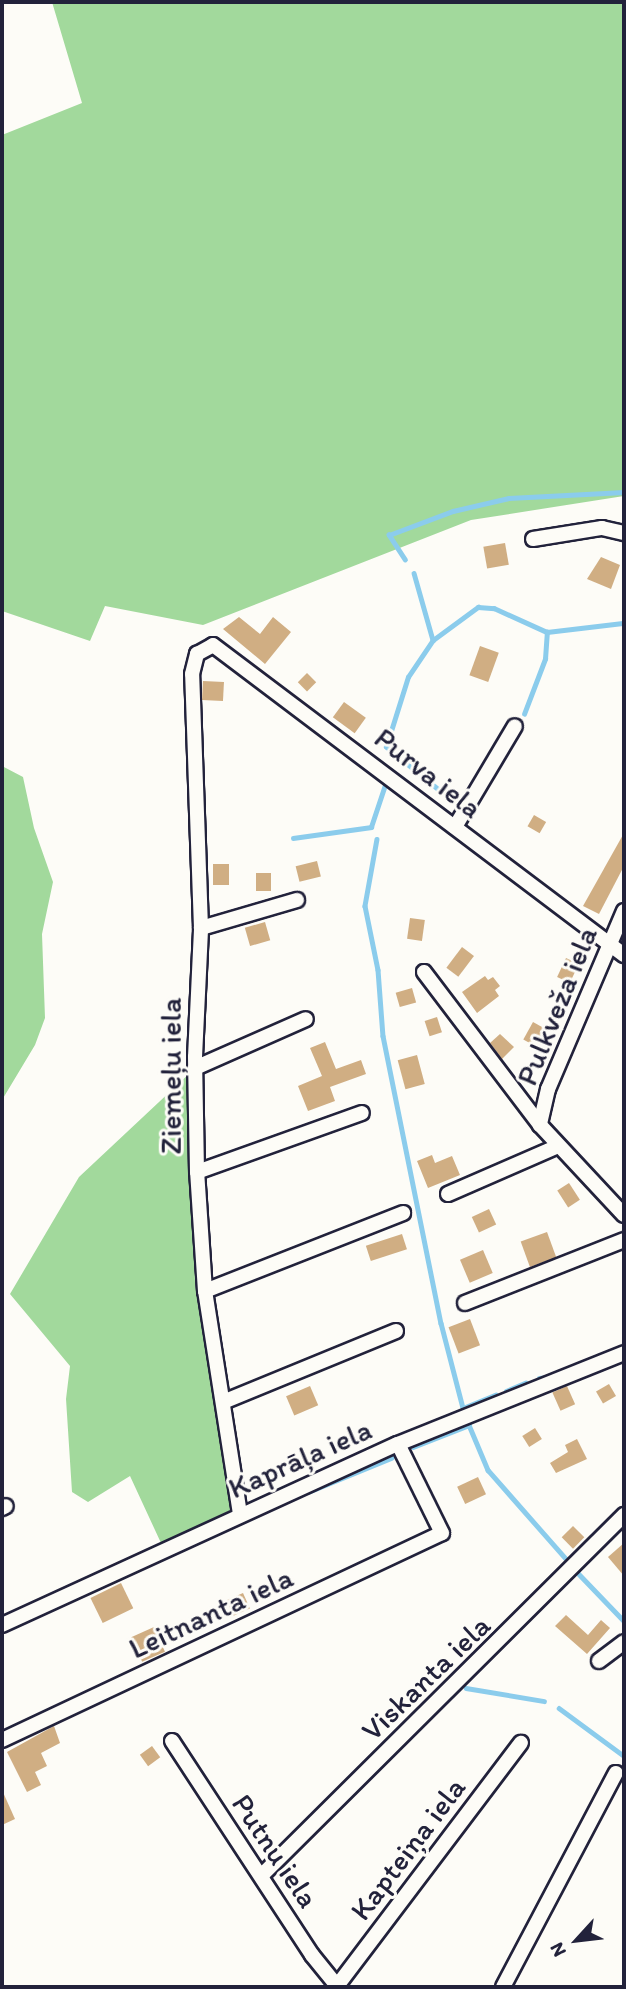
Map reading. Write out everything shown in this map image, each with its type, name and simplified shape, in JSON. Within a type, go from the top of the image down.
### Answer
[{"type":"street","points":[[533,539],[601,528],[624,533]]},
{"type":"street","name":"Purva iela","points":[[213,645],[624,955]]},
{"type":"street","name":"Ziemeļu iela","points":[[213,645],[197,654],[192,674],[201,928],[195,1068],[197,1172],[205,1291],[240,1514]]},
{"type":"street","points":[[455,827],[515,726]]},
{"type":"street","points":[[201,928],[296,900]]},
{"type":"street","name":"Pulkveža iela","points":[[624,911],[548,1089],[540,1125],[556,1147],[624,1215]]},
{"type":"street","points":[[424,972],[540,1125]]},
{"type":"street","points":[[195,1068],[306,1019]]},
{"type":"street","points":[[197,1172],[362,1113]]},
{"type":"street","points":[[448,1194],[556,1147]]},
{"type":"street","points":[[205,1291],[403,1213]]},
{"type":"street","points":[[465,1303],[624,1240]]},
{"type":"street","points":[[223,1402],[396,1331]]},
{"type":"street","name":"Kaprāļa iela","points":[[2,1625],[398,1444],[624,1353]]},
{"type":"street","name":"Leitnanta iela","points":[[2,1740],[442,1533],[398,1444]]},
{"type":"street","name":"Viskanta iela","points":[[262,1875],[624,1515]]},
{"type":"street","points":[[599,1661],[624,1642]]},
{"type":"street","name":"Putnu iela","points":[[172,1741],[312,1955],[338,1986]]},
{"type":"street","name":"Kapteiņa iela","points":[[338,1986],[521,1743]]},
{"type":"street","points":[[503,1987],[616,1773]]},
{"type":"green space","points":[[52,2],[624,2],[624,496],[471,520],[203,625],[105,606],[90,641],[2,611],[2,135],[82,103]]},
{"type":"green space","points":[[2,766],[23,777],[34,828],[53,882],[42,934],[45,1018],[35,1045],[2,1100]]},
{"type":"green space","points":[[191,1072],[195,1283],[231,1510],[161,1543],[130,1476],[88,1502],[72,1492],[66,1399],[70,1366],[10,1294],[79,1177]]},
{"type":"building","points":[[505,543],[509,565],[487,568],[483,547]]},
{"type":"building","points":[[601,557],[620,565],[611,589],[587,579]]},
{"type":"building","points":[[239,617],[260,634],[273,617],[291,632],[265,664],[223,629]]},
{"type":"building","points":[[480,646],[499,653],[488,682],[469,675]]},
{"type":"building","points":[[307,673],[316,682],[307,691],[298,682]]},
{"type":"building","points":[[203,681],[224,682],[223,701],[202,700]]},
{"type":"building","points":[[344,702],[366,718],[355,733],[333,717]]},
{"type":"building","points":[[534,815],[546,822],[540,833],[528,826]]},
{"type":"building","points":[[624,833],[624,866],[599,914],[583,906]]},
{"type":"building","points":[[317,861],[321,877],[300,882],[296,866]]},
{"type":"building","points":[[213,864],[229,864],[229,885],[213,885]]},
{"type":"building","points":[[256,873],[271,873],[271,891],[256,891]]},
{"type":"building","points":[[410,918],[425,920],[422,941],[407,939]]},
{"type":"building","points":[[265,922],[270,940],[250,946],[245,928]]},
{"type":"building","points":[[462,947],[474,956],[458,977],[446,968]]},
{"type":"building","points":[[566,958],[579,964],[570,983],[557,977]]},
{"type":"building","points":[[485,976],[488,980],[493,977],[500,986],[495,990],[499,996],[477,1013],[462,992]]},
{"type":"building","points":[[412,988],[416,1002],[400,1007],[396,993]]},
{"type":"building","points":[[437,1017],[442,1032],[430,1036],[425,1021]]},
{"type":"building","points":[[533,1022],[549,1031],[539,1048],[523,1039]]},
{"type":"building","points":[[500,1034],[514,1047],[502,1059],[490,1043]]},
{"type":"building","points":[[325,1042],[336,1069],[361,1060],[366,1074],[330,1087],[335,1101],[308,1111],[298,1086],[322,1076],[310,1048]]},
{"type":"building","points":[[417,1055],[425,1084],[405,1089],[398,1060]]},
{"type":"building","points":[[432,1155],[435,1163],[452,1156],[460,1175],[428,1188],[417,1161]]},
{"type":"building","points":[[569,1183],[580,1200],[568,1207],[557,1191]]},
{"type":"building","points":[[489,1209],[496,1224],[479,1232],[472,1217]]},
{"type":"building","points":[[547,1232],[556,1257],[530,1267],[521,1242]]},
{"type":"building","points":[[402,1234],[407,1249],[371,1261],[366,1246]]},
{"type":"building","points":[[483,1250],[493,1273],[470,1283],[460,1260]]},
{"type":"building","points":[[470,1319],[480,1345],[459,1353],[449,1327]]},
{"type":"building","points":[[609,1384],[616,1396],[603,1404],[596,1392]]},
{"type":"building","points":[[310,1386],[318,1405],[294,1415],[286,1396]]},
{"type":"building","points":[[567,1386],[575,1404],[561,1411],[552,1393]]},
{"type":"building","points":[[535,1428],[542,1439],[529,1447],[522,1436]]},
{"type":"building","points":[[577,1439],[587,1459],[556,1473],[550,1463],[568,1452],[565,1445]]},
{"type":"building","points":[[478,1477],[486,1494],[465,1504],[457,1487]]},
{"type":"building","points":[[573,1526],[584,1537],[573,1549],[562,1537]]},
{"type":"building","points":[[624,1543],[624,1576],[608,1557]]},
{"type":"building","points":[[121,1583],[133,1608],[103,1623],[90,1598]]},
{"type":"building","points":[[243,1593],[250,1609],[233,1616],[227,1600]]},
{"type":"building","points":[[566,1615],[588,1635],[601,1620],[610,1628],[587,1654],[555,1626]]},
{"type":"building","points":[[154,1627],[165,1652],[142,1662],[131,1637]]},
{"type":"building","points":[[54,1726],[60,1743],[41,1753],[47,1766],[35,1772],[41,1785],[27,1792],[7,1752]]},
{"type":"building","points":[[152,1746],[160,1757],[148,1766],[140,1755]]},
{"type":"building","points":[[2,1790],[15,1819],[2,1825]]},
{"type":"waterway","points":[[405,560],[389,535],[453,511],[509,498],[624,492]]},
{"type":"waterway","points":[[414,573],[433,640]]},
{"type":"waterway","points":[[452,801],[386,747],[408,677],[433,640],[478,607],[494,608],[547,632],[624,623]]},
{"type":"waterway","points":[[524,714],[545,659],[547,632]]},
{"type":"waterway","points":[[293,838],[371,827],[386,782]]},
{"type":"waterway","points":[[377,839],[365,906],[378,970],[383,1036],[441,1323],[463,1408],[496,1395]]},
{"type":"waterway","points":[[539,1378],[549,1377]]},
{"type":"waterway","points":[[506,1391],[525,1383]]},
{"type":"waterway","points":[[413,1447],[469,1425],[488,1470],[568,1561]]},
{"type":"waterway","points":[[308,1492],[391,1458]]},
{"type":"waterway","points":[[579,1574],[624,1621]]},
{"type":"waterway","points":[[466,1688],[544,1701]]},
{"type":"waterway","points":[[559,1708],[624,1756]]}]
